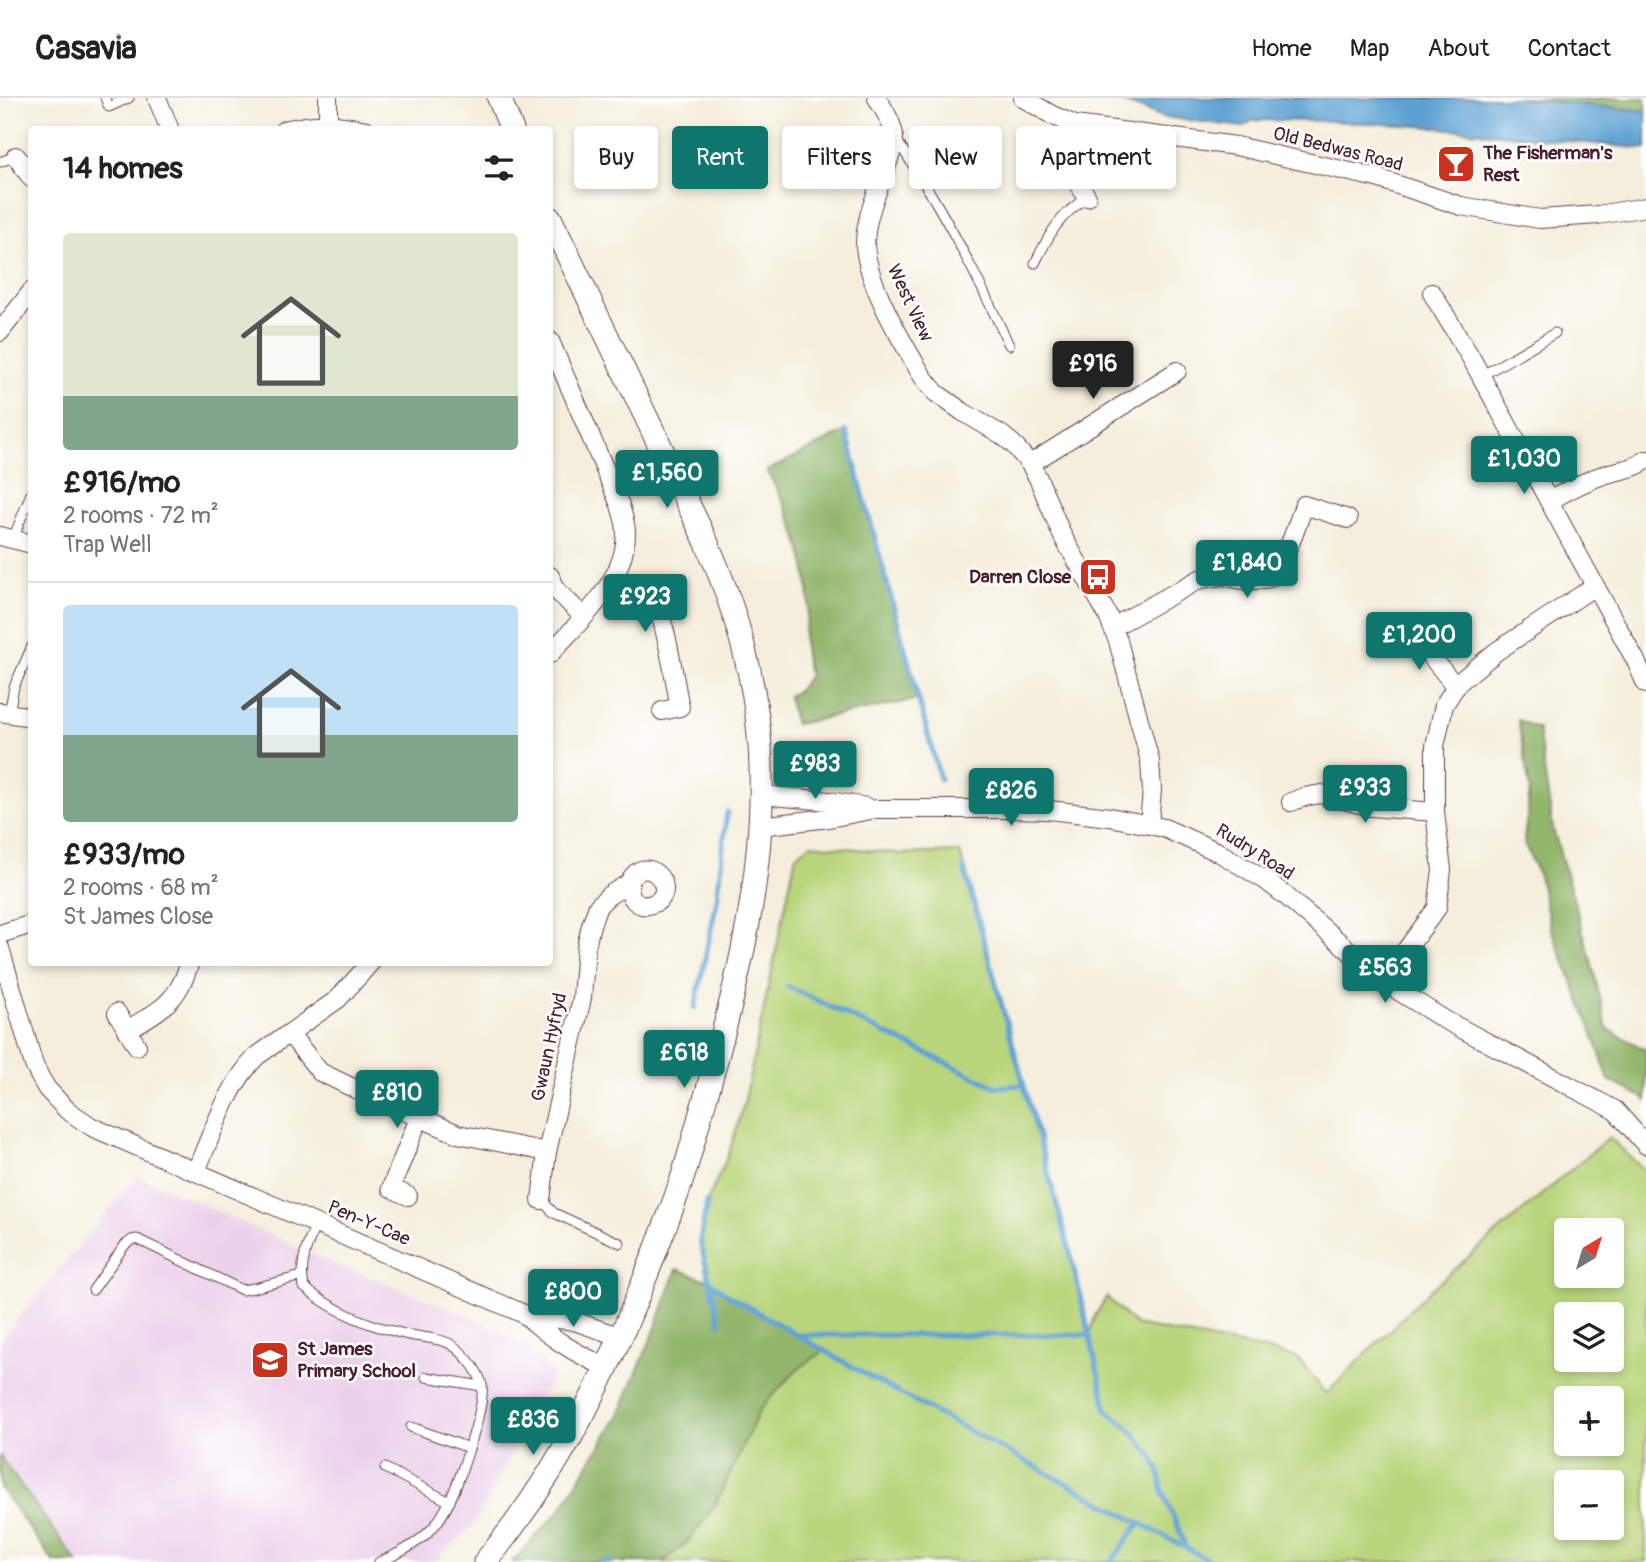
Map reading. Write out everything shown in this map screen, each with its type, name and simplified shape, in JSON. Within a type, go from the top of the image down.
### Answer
[{"type":"street","points":[[157,98],[168,126]]},
{"type":"street","points":[[328,98],[328,124]]},
{"type":"street","points":[[499,98],[510,126]]},
{"type":"street","points":[[877,98],[891,126]]},
{"type":"street","name":"Old Bedwas Road","points":[[1023,98],[1075,125],[1236,146],[1377,178],[1461,206],[1540,219],[1598,215],[1646,207]]},
{"type":"street","points":[[1075,125],[1069,163],[1087,197]]},
{"type":"street","points":[[298,126],[341,126]]},
{"type":"street","points":[[8,159],[28,176]]},
{"type":"street","name":"West View","points":[[878,189],[866,232],[867,259],[881,298],[916,366],[936,393],[1002,435],[1030,464]]},
{"type":"street","points":[[485,1562],[507,1535],[551,1470],[573,1432],[635,1305],[680,1185],[725,1027],[753,894],[760,826],[760,747],[753,690],[743,640],[727,591],[706,541],[553,224]]},
{"type":"street","points":[[1432,293],[1549,501],[1646,684]]},
{"type":"street","points":[[0,332],[25,312]]},
{"type":"street","points":[[553,348],[620,505],[626,530],[614,577],[600,598],[553,651]]},
{"type":"street","points":[[1149,824],[1152,792],[1150,761],[1123,657],[1113,627],[1063,537],[1030,464],[1177,371]]},
{"type":"street","points":[[1549,501],[1574,487],[1609,473],[1637,467],[1646,460]]},
{"type":"street","points":[[1113,627],[1200,579],[1223,576],[1247,581],[1270,578],[1290,547],[1304,505],[1348,519]]},
{"type":"street","points":[[6,538],[28,543]]},
{"type":"street","points":[[614,577],[639,589],[654,601],[661,616],[680,706],[662,711]]},
{"type":"street","points":[[553,582],[557,591],[583,616]]},
{"type":"street","points":[[1384,980],[1437,908],[1442,870],[1435,812],[1435,746],[1444,705],[1458,683],[1497,651],[1595,586]]},
{"type":"street","points":[[1412,633],[1456,687]]},
{"type":"street","points":[[1424,648],[1442,633]]},
{"type":"street","points":[[5,712],[28,716]]},
{"type":"street","points":[[1291,802],[1321,794],[1371,807],[1435,812]]},
{"type":"street","points":[[761,795],[830,801],[876,809]]},
{"type":"street","points":[[760,826],[876,809]]},
{"type":"street","name":"Rudry Road","points":[[876,809],[1037,810],[1110,817],[1164,828],[1198,842],[1256,874],[1286,896],[1384,980],[1445,1020],[1615,1110],[1646,1145]]},
{"type":"street","name":"Gwaun Hyfryd","points":[[541,1200],[547,1152],[582,998],[586,947],[591,925],[598,906],[629,883]]},
{"type":"street","points":[[0,933],[28,925]]},
{"type":"street","name":"Pen-Y-Cae","points":[[0,948],[3,968],[34,1065],[56,1100],[79,1119],[92,1127],[524,1314],[574,1321],[621,1336]]},
{"type":"street","points":[[127,1030],[169,1002],[179,988],[188,966]]},
{"type":"street","points":[[197,1171],[242,1074],[257,1056],[338,999],[367,966]]},
{"type":"street","points":[[117,1013],[137,1046]]},
{"type":"street","points":[[290,1034],[314,1066],[328,1077],[458,1134],[547,1152]]},
{"type":"street","points":[[408,1196],[391,1188],[419,1118]]},
{"type":"street","name":"Pen-Y-Cae","points":[[524,1314],[574,1352],[606,1367]]},
{"type":"lane","points":[[105,98],[109,107],[130,98]]},
{"type":"lane","points":[[895,138],[950,226],[1009,345]]},
{"type":"lane","points":[[1035,263],[1054,227],[1071,208],[1087,197]]},
{"type":"lane","points":[[1480,376],[1555,333]]},
{"type":"lane","points":[[6,538],[28,498]]},
{"type":"lane","points":[[5,712],[28,655]]},
{"type":"lane","points":[[541,1200],[554,1213],[620,1243]]},
{"type":"lane","points":[[316,1224],[304,1252],[304,1287],[334,1308],[377,1326],[449,1342],[470,1362],[479,1374],[482,1386],[481,1403],[469,1448],[447,1509],[418,1543],[379,1562]]},
{"type":"lane","points":[[93,1290],[125,1245],[137,1239],[242,1290],[302,1276]]},
{"type":"lane","points":[[426,1377],[482,1386]]},
{"type":"lane","points":[[411,1427],[469,1448]]},
{"type":"lane","points":[[385,1468],[450,1502]]},
{"type":"shaded area","name":"St James Primary School","points":[[138,1176],[334,1264],[471,1316],[526,1346],[554,1374],[473,1525],[438,1559],[426,1562],[77,1562],[0,1456],[0,1340]]},
{"type":"green space","points":[[1514,98],[1646,98],[1646,111],[1523,99]]},
{"type":"green space","points":[[846,431],[919,699],[795,724],[788,696],[799,690],[809,675],[804,642],[809,604],[808,582],[796,532],[767,471]]},
{"type":"green space","points":[[1518,720],[1538,729],[1553,829],[1591,960],[1607,1029],[1646,1050],[1646,1101],[1609,1080],[1551,929],[1539,876],[1524,842],[1530,789]]},
{"type":"green space","points":[[811,844],[903,854],[960,852],[1090,1333],[1096,1314],[1107,1297],[1135,1325],[1297,1358],[1326,1394],[1430,1290],[1609,1137],[1646,1172],[1646,1562],[663,1562],[689,1540],[715,1505],[760,1409],[795,1371],[823,1351],[709,1281],[700,1241],[707,1202],[728,1156],[744,1104],[796,855]]},
{"type":"green space","points":[[677,1269],[709,1281],[824,1351],[795,1371],[760,1409],[715,1505],[689,1540],[663,1562],[512,1562],[559,1512],[618,1417]]},
{"type":"green space","points":[[0,1456],[77,1562],[54,1562],[0,1488]]},
{"type":"water","points":[[1113,98],[1514,98],[1646,111],[1646,149],[1420,126],[1253,120],[1243,127],[1163,117]]},
{"type":"waterway","points":[[846,431],[940,779]]},
{"type":"waterway","points":[[695,1008],[717,900],[727,812]]},
{"type":"waterway","points":[[964,868],[1071,1256],[1107,1411],[1129,1428],[1150,1453],[1159,1469],[1162,1490],[1187,1549]]},
{"type":"waterway","points":[[787,986],[996,1087],[1023,1085]]},
{"type":"waterway","points":[[707,1202],[700,1241],[720,1323]]},
{"type":"waterway","points":[[709,1281],[728,1295],[875,1380],[1212,1562]]},
{"type":"waterway","points":[[800,1335],[1090,1335]]},
{"type":"waterway","points":[[1111,1562],[1140,1523]]},
{"type":"waterway","points":[[603,1562],[611,1562]]},
{"type":"place","name":"The Fisherman's Rest","points":[[1456,164]]},
{"type":"place","name":"Darren Close","points":[[1098,577]]},
{"type":"place","name":"St James Primary School","points":[[270,1360]]}]
